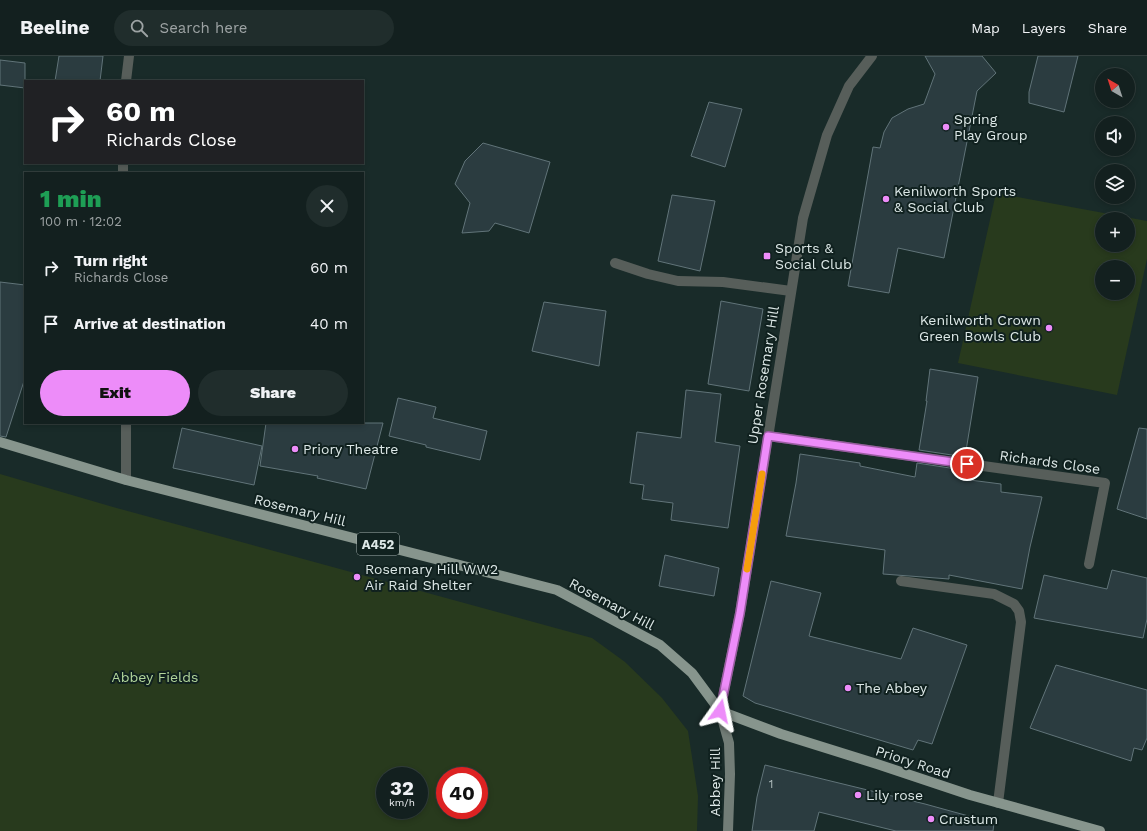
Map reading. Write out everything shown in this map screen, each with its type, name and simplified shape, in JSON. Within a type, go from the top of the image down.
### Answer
[{"type":"main road","name":"Rosemary Hill","points":[[0,442],[126,480],[557,590],[660,645],[692,673],[720,711]]},
{"type":"main road","name":"Priory Road","points":[[720,711],[781,734],[877,764],[970,796],[1100,831]]},
{"type":"main road","name":"Abbey Hill","points":[[720,711],[729,742],[730,774],[728,831]]},
{"type":"street","points":[[126,80],[129,56]]},
{"type":"street","name":"Upper Rosemary Hill","points":[[720,711],[740,613],[803,218],[827,135],[849,86],[872,56]]},
{"type":"street","points":[[615,263],[648,274],[678,281],[723,282],[791,291]]},
{"type":"street","points":[[126,424],[126,480]]},
{"type":"street","name":"Richards Close","points":[[768,436],[1105,483],[1089,564]]},
{"type":"street","points":[[901,581],[994,594],[1014,604],[1020,611],[1021,622],[998,803]]},
{"type":"green space","name":"Kenilworth Crown Green Bowls Club","points":[[996,193],[1098,212],[1095,212],[1095,252],[1135,252],[1135,219],[1147,221],[1147,259],[1117,395],[958,363]]},
{"type":"green space","name":"Abbey Fields","points":[[0,474],[113,507],[592,638],[625,662],[662,698],[688,731],[698,796],[697,831],[0,831]]},
{"type":"building","points":[[59,56],[103,56],[100,80],[55,80]]},
{"type":"building","points":[[925,56],[982,56],[996,73],[977,91],[944,258],[898,248],[889,293],[848,286],[873,147],[880,148],[884,132],[892,118],[908,109],[924,104],[935,74]]},
{"type":"building","points":[[1038,56],[1078,56],[1064,112],[1029,103],[1029,92]]},
{"type":"building","points":[[0,60],[25,63],[24,88],[0,85]]},
{"type":"building","points":[[709,102],[742,109],[725,167],[691,156]]},
{"type":"building","points":[[483,143],[550,162],[529,233],[495,223],[489,231],[462,233],[470,203],[455,184],[465,161]]},
{"type":"building","points":[[672,195],[715,201],[700,271],[658,261]]},
{"type":"building","points":[[0,282],[24,285],[24,381],[6,437],[0,436]]},
{"type":"building","points":[[721,301],[763,309],[749,391],[708,384]]},
{"type":"building","points":[[544,302],[606,311],[599,366],[532,351]]},
{"type":"building","points":[[930,369],[978,377],[965,457],[919,450],[927,401]]},
{"type":"building","points":[[686,390],[721,394],[715,442],[740,446],[728,528],[671,520],[673,503],[642,499],[644,485],[630,483],[637,432],[681,438]]},
{"type":"building","points":[[398,398],[436,407],[433,418],[487,431],[480,460],[426,447],[426,445],[389,436]]},
{"type":"building","points":[[383,423],[366,489],[317,478],[318,476],[260,466],[266,424]]},
{"type":"building","points":[[182,428],[262,446],[254,485],[173,468]]},
{"type":"building","points":[[1139,428],[1147,429],[1147,519],[1117,509]]},
{"type":"building","points":[[800,454],[860,463],[860,466],[915,477],[917,463],[963,470],[962,479],[1001,484],[1001,492],[1042,497],[1022,589],[949,575],[949,579],[883,574],[885,550],[786,536]]},
{"type":"building","points":[[665,555],[719,568],[714,596],[659,586]]},
{"type":"building","points":[[1112,570],[1147,578],[1147,619],[1143,638],[1034,618],[1044,575],[1107,589]]},
{"type":"building","name":"The Abbey","points":[[771,581],[821,593],[809,636],[901,659],[913,628],[967,645],[932,744],[918,740],[913,750],[755,703],[743,696]]},
{"type":"building","points":[[1056,665],[1147,690],[1147,738],[1142,750],[1134,748],[1131,761],[1030,728]]},
{"type":"building","points":[[765,765],[925,804],[994,823],[993,831],[896,831],[819,812],[814,831],[752,831],[757,797]]},
{"type":"slow traffic","points":[[747,569],[762,474]]},
{"type":"place","name":"Spring Play Group","points":[[946,127]]},
{"type":"place","name":"Kenilworth Sports & Social Club","points":[[886,199]]},
{"type":"place","name":"Sports & Social Club","points":[[767,256]]},
{"type":"place","name":"Kenilworth Crown Green Bowls Club","points":[[1049,328]]},
{"type":"place","name":"Priory Theatre","points":[[295,449]]},
{"type":"place","name":"Rosemary Hill WW2 Air Raid Shelter","points":[[357,577]]},
{"type":"place","name":"The Abbey","points":[[848,688]]},
{"type":"place","name":"Lily rose","points":[[858,795]]},
{"type":"place","name":"Crustum","points":[[931,819]]},
{"type":"route","points":[[720,711],[740,613],[768,436],[967,464]]}]
